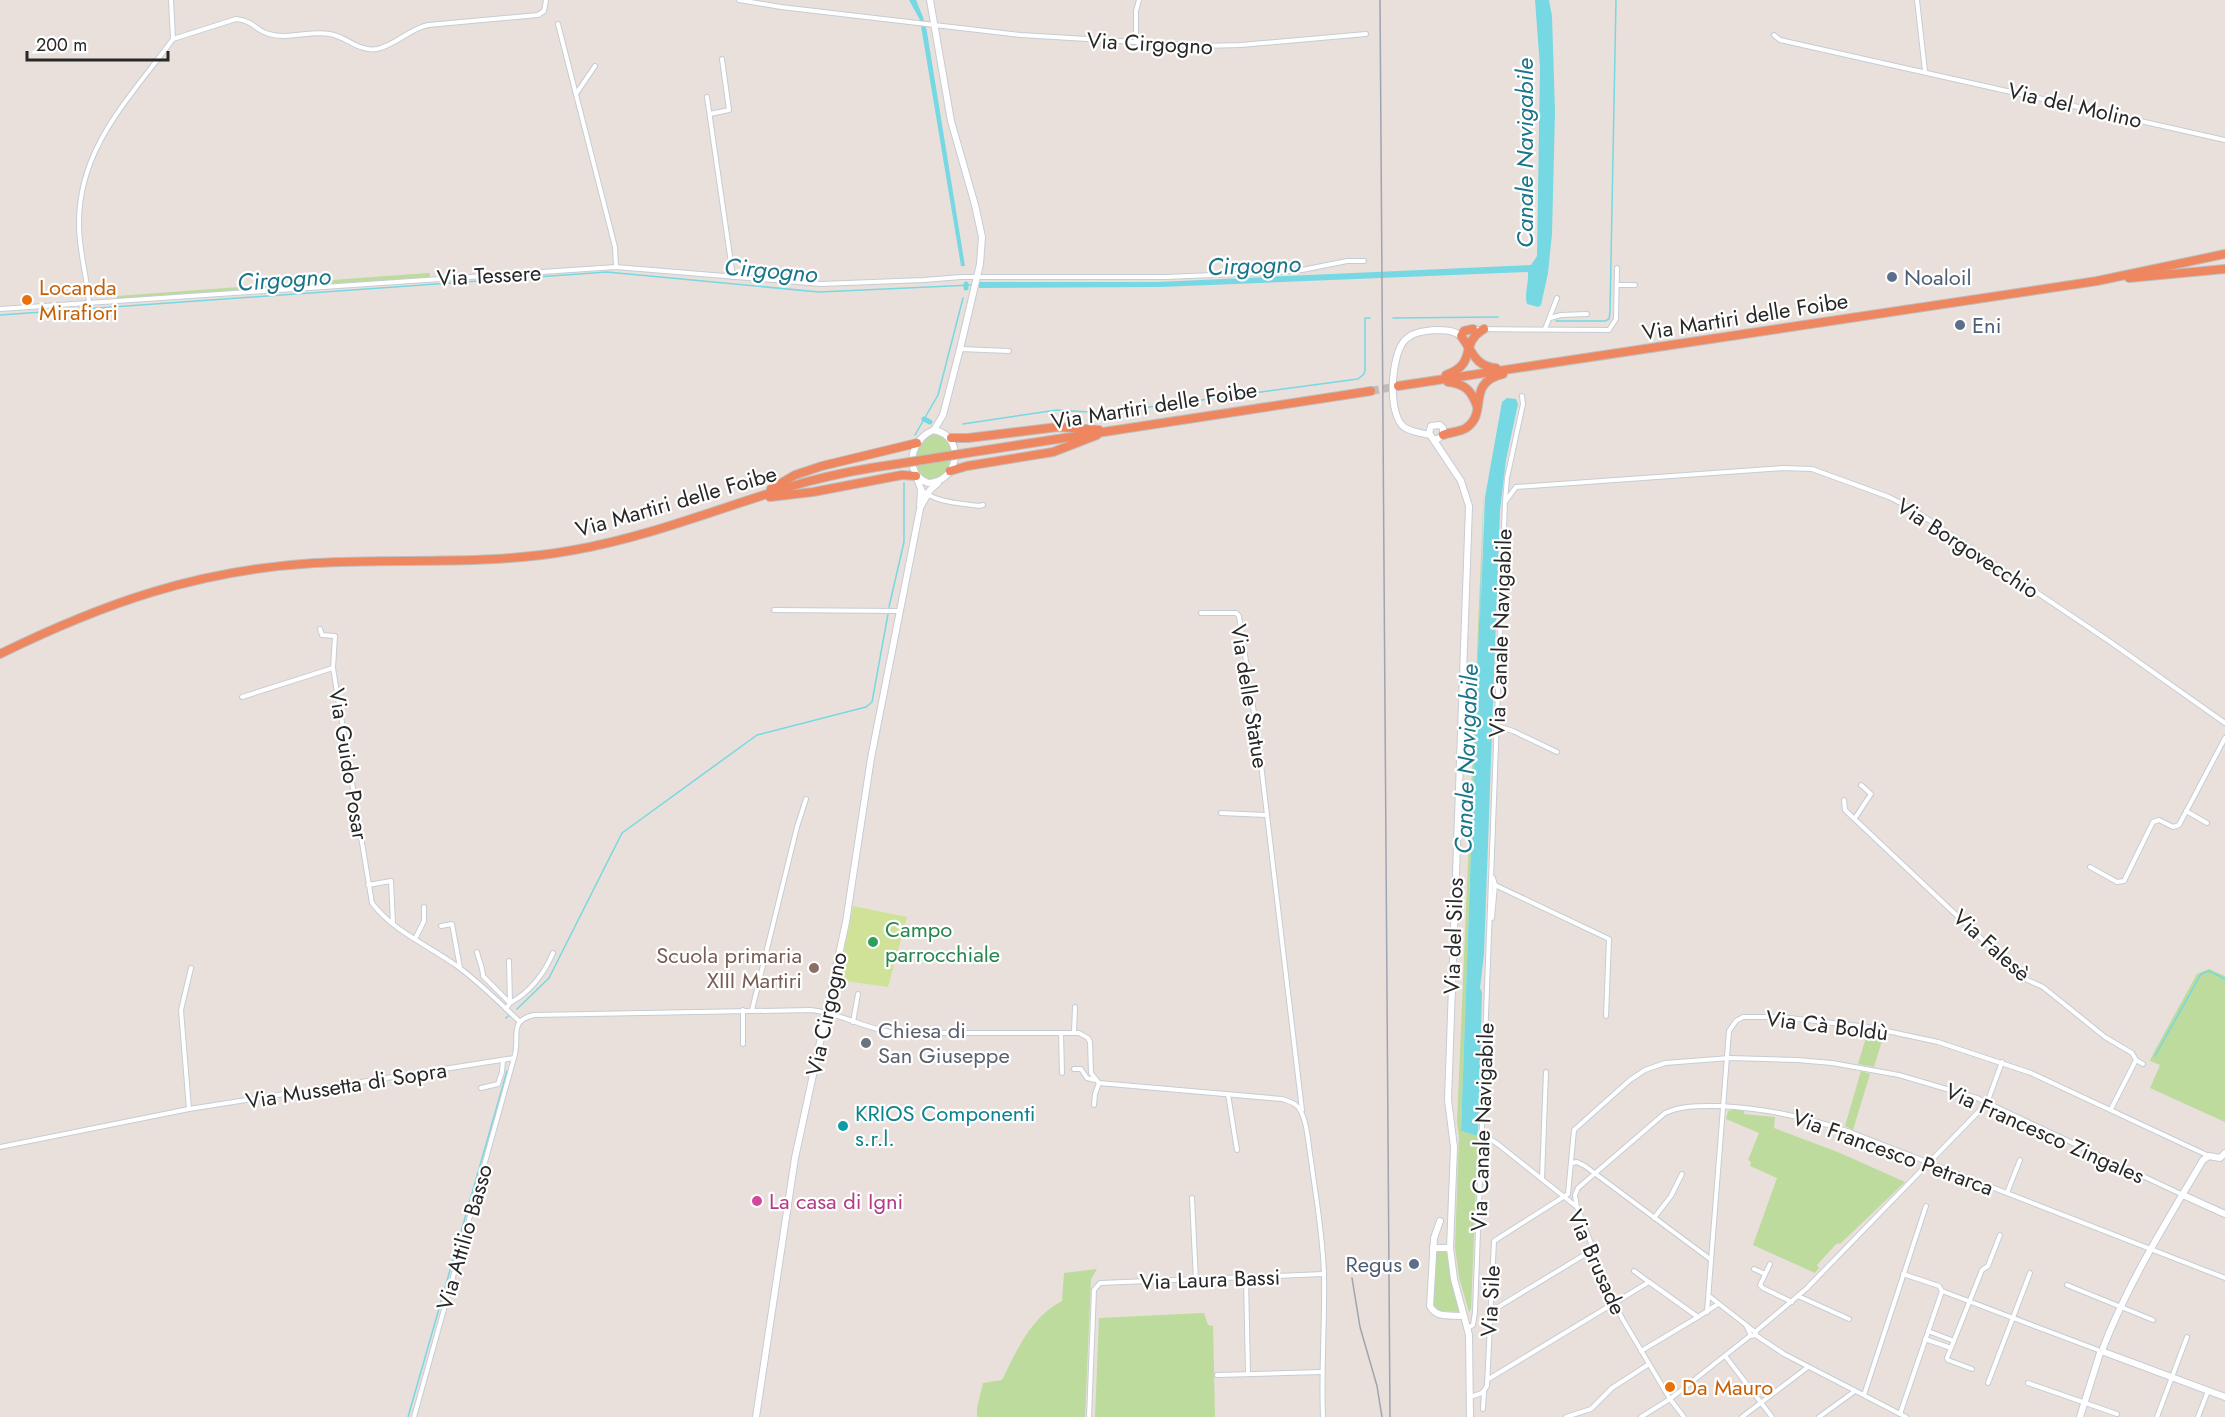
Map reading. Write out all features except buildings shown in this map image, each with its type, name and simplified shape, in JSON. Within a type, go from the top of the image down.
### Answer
[{"type":"highway","name":"Via Martiri delle Foibe","points":[[2097,281],[2225,254]]},
{"type":"highway","name":"Via Martiri delle Foibe","points":[[1398,386],[2097,281],[2225,269]]},
{"type":"highway","points":[[1473,329],[1464,332],[1461,336],[1477,361],[1490,368],[1521,368]]},
{"type":"highway","points":[[1431,381],[1462,367],[1466,362],[1468,347],[1473,337],[1484,329]]},
{"type":"highway","points":[[1442,432],[1455,431],[1468,426],[1473,420],[1480,392],[1486,382],[1496,376],[1521,368]]},
{"type":"highway","points":[[1431,381],[1463,385],[1471,391],[1477,408]]},
{"type":"highway","name":"Via Martiri delle Foibe","points":[[0,654],[106,607],[211,576],[305,564],[468,562],[552,554],[634,537],[826,477],[1371,391]]},
{"type":"highway","points":[[949,436],[969,438],[1072,426],[1109,431]]},
{"type":"highway","points":[[950,471],[1053,452],[1109,431]]},
{"type":"highway","points":[[757,498],[804,472],[838,461],[917,444]]},
{"type":"highway","points":[[757,498],[802,494],[902,475],[916,476]]},
{"type":"street","points":[[171,0],[173,39]]},
{"type":"street","points":[[89,303],[79,221],[88,167],[102,135],[173,39],[236,19],[246,20],[271,34],[330,34],[362,48],[378,49],[428,24],[538,15],[544,11],[546,0]]},
{"type":"street","name":"Via Cirgogno","points":[[739,0],[781,8],[1020,35],[1223,47],[1366,34]]},
{"type":"street","points":[[930,0],[931,24],[951,121],[981,229],[981,256],[975,290],[943,415],[943,422],[955,452],[950,471],[940,482],[928,483],[916,476],[912,464],[921,437],[934,430],[943,415]]},
{"type":"street","points":[[1136,42],[1136,11],[1139,0]]},
{"type":"street","points":[[1917,0],[1925,71]]},
{"type":"street","points":[[558,24],[615,247],[616,267]]},
{"type":"street","name":"Via del Molino","points":[[1774,35],[1780,40],[2225,140]]},
{"type":"street","points":[[710,114],[729,110],[722,59]]},
{"type":"street","points":[[576,94],[595,66]]},
{"type":"street","points":[[707,97],[734,276]]},
{"type":"street","name":"Via Tessere","points":[[0,309],[616,267],[821,284],[978,276],[1165,277],[1302,270],[1347,261],[1364,261]]},
{"type":"street","points":[[1442,432],[1432,437],[1404,428],[1396,418],[1394,381],[1397,351],[1406,339],[1420,332],[1444,330],[1609,330],[1616,319],[1617,268]]},
{"type":"street","points":[[1617,285],[1635,285]]},
{"type":"street","points":[[1545,329],[1557,298]]},
{"type":"street","points":[[1550,318],[1561,315],[1587,314]]},
{"type":"street","points":[[1444,330],[1456,332],[1461,336],[1484,329]]},
{"type":"street","points":[[960,349],[1009,351]]},
{"type":"street","name":"Via Canale Navigabile","points":[[1468,1328],[1473,1325],[1475,1312],[1505,502],[1507,479],[1523,404],[1522,396]]},
{"type":"street","points":[[1414,431],[1435,424],[1442,432],[1441,450]]},
{"type":"street","points":[[1431,426],[1429,431],[1432,437]]},
{"type":"street","points":[[934,430],[949,436]]},
{"type":"street","name":"Via del Silos","points":[[1432,437],[1461,482],[1469,506],[1448,1100],[1454,1147],[1450,1248],[1454,1279],[1468,1328],[1470,1417]]},
{"type":"street","name":"Via Borgovecchio","points":[[1516,487],[1783,468],[1812,469],[1889,497],[1914,510],[2109,641],[2225,723]]},
{"type":"street","name":"Via Cirgogno","points":[[916,476],[926,495]]},
{"type":"street","points":[[1505,502],[1516,487],[1507,479]]},
{"type":"street","name":"Via Cirgogno","points":[[920,509],[926,495],[940,482]]},
{"type":"street","name":"Via Cirgogno","points":[[756,1417],[793,1168],[847,914],[871,758],[898,611],[920,509],[921,489]]},
{"type":"street","points":[[926,495],[983,505]]},
{"type":"street","points":[[774,610],[898,611]]},
{"type":"street","name":"Via delle Statue","points":[[1200,613],[1236,613],[1239,616],[1257,730],[1266,815],[1289,981],[1303,1116]]},
{"type":"street","points":[[320,629],[322,635],[335,636],[333,668]]},
{"type":"street","name":"Via Guido Posar","points":[[242,697],[333,668],[372,903],[393,925],[460,968],[519,1022]]},
{"type":"street","points":[[1497,726],[1557,752]]},
{"type":"street","points":[[2090,867],[2117,882],[2124,881],[2153,822],[2159,820],[2175,827],[2179,825],[2225,738]]},
{"type":"street","points":[[1855,818],[1870,794],[1861,785]]},
{"type":"street","points":[[752,1010],[806,799]]},
{"type":"street","points":[[1837,809],[1845,810],[1844,800]]},
{"type":"street","name":"Via Falesè","points":[[1845,810],[2023,978],[2043,987],[2106,1037],[2132,1053],[2136,1060],[2143,1064]]},
{"type":"street","points":[[2186,811],[2207,823]]},
{"type":"street","points":[[1221,813],[1266,815]]},
{"type":"street","name":"Via Canale Navigabile","points":[[1489,924],[1495,885],[1491,872]]},
{"type":"street","points":[[368,885],[391,881],[393,925]]},
{"type":"street","points":[[1495,885],[1609,939],[1606,1016]]},
{"type":"street","points":[[415,939],[424,921],[424,907]]},
{"type":"street","points":[[441,926],[452,924],[460,968]]},
{"type":"street","points":[[477,952],[483,968],[483,976],[510,1003]]},
{"type":"street","points":[[506,1009],[540,977],[553,953]]},
{"type":"street","points":[[509,962],[510,1003]]},
{"type":"street","points":[[189,1109],[181,1010],[191,968]]},
{"type":"street","points":[[854,1022],[858,994]]},
{"type":"street","points":[[1074,1032],[1075,1007]]},
{"type":"street","points":[[743,1010],[743,1044]]},
{"type":"street","points":[[514,1058],[519,1022],[522,1018],[534,1015],[811,1010],[828,1012],[882,1031],[909,1034],[1074,1032],[1084,1035],[1090,1042],[1091,1073],[1097,1081],[1094,1105]]},
{"type":"street","name":"Via Cà Boldù","points":[[1707,1312],[1727,1059],[1731,1028],[1736,1021],[1747,1016],[1781,1017],[1868,1027],[1938,1042],[2002,1062],[2111,1109]]},
{"type":"street","points":[[1061,1033],[1062,1073]]},
{"type":"street","name":"Via Mussetta di Sopra","points":[[0,1147],[189,1109],[514,1058]]},
{"type":"street","name":"Via Attilio Basso","points":[[414,1417],[514,1058]]},
{"type":"street","name":"Via Mussetta di Sopra","points":[[481,1088],[498,1084],[503,1060]]},
{"type":"street","name":"Via Francesco Zingales","points":[[1564,1196],[1569,1192],[1575,1130],[1630,1080],[1645,1070],[1665,1063],[1686,1060],[1797,1060],[1859,1067],[1917,1080],[1964,1094],[2225,1214]]},
{"type":"street","points":[[2136,1060],[2111,1109],[2209,1156],[2224,1157]]},
{"type":"street","points":[[1641,1417],[1670,1399],[1726,1357],[1798,1296],[1987,1103],[2002,1062]]},
{"type":"street","points":[[1074,1069],[1081,1069],[1088,1078],[1097,1081],[1289,1101],[1299,1107],[1303,1116],[1322,1235],[1323,1417]]},
{"type":"street","points":[[1542,1180],[1546,1072]]},
{"type":"street","points":[[1228,1094],[1237,1150]]},
{"type":"street","name":"Via Francesco Petrarca","points":[[1579,1186],[1665,1113],[1690,1106],[1767,1109],[1808,1118],[1930,1163],[2225,1278]]},
{"type":"street","name":"Via Brusade","points":[[1481,1136],[1491,1139],[1577,1207],[1614,1303],[1670,1399],[1684,1417]]},
{"type":"street","points":[[2080,1417],[2120,1306],[2150,1248],[2204,1160],[2209,1156]]},
{"type":"street","name":"Via Francesco Petrarca","points":[[2007,1193],[2020,1161]]},
{"type":"street","points":[[1572,1163],[1580,1163],[1710,1259]]},
{"type":"street","points":[[1654,1218],[1671,1196],[1682,1174]]},
{"type":"street","points":[[1571,1179],[1571,1182],[1579,1186],[1575,1195],[1577,1207]]},
{"type":"street","name":"Via Sile","points":[[1483,1408],[1487,1381],[1494,1241],[1564,1196]]},
{"type":"street","points":[[1192,1198],[1196,1281]]},
{"type":"street","points":[[1864,1395],[1926,1206]]},
{"type":"street","points":[[1440,1221],[1435,1230],[1432,1248],[1430,1306],[1439,1315],[1463,1316]]},
{"type":"street","points":[[1972,1369],[1948,1360],[1982,1270],[1988,1266],[2001,1235]]},
{"type":"street","points":[[1432,1248],[1450,1248]]},
{"type":"street","points":[[1490,1312],[1594,1250]]},
{"type":"street","points":[[1770,1264],[1760,1285],[1791,1302]]},
{"type":"street","points":[[1754,1269],[1765,1274]]},
{"type":"street","points":[[1634,1271],[1698,1317]]},
{"type":"street","points":[[1988,1383],[2030,1273]]},
{"type":"street","name":"Via Laura Bassi","points":[[1089,1417],[1096,1285],[1100,1283],[1196,1281],[1324,1274]]},
{"type":"street","points":[[1903,1274],[1939,1286],[1942,1291],[2225,1397]]},
{"type":"street","points":[[1246,1278],[1248,1374]]},
{"type":"street","points":[[1487,1381],[1649,1282]]},
{"type":"street","points":[[2067,1285],[2153,1320]]},
{"type":"street","points":[[1900,1414],[1942,1291]]},
{"type":"street","points":[[1708,1295],[1778,1351],[1906,1417]]},
{"type":"street","points":[[1798,1296],[1849,1319]]},
{"type":"street","points":[[1641,1351],[1718,1304]]},
{"type":"street","points":[[1928,1331],[1954,1341]]},
{"type":"street","points":[[2157,1417],[2187,1337]]},
{"type":"street","points":[[1925,1339],[1951,1348]]},
{"type":"street","points":[[1726,1357],[1772,1417]]},
{"type":"street","points":[[1566,1417],[1591,1409],[1612,1388],[1649,1364]]},
{"type":"street","points":[[1742,1417],[1808,1367]]},
{"type":"street","points":[[1217,1375],[1321,1372]]},
{"type":"street","points":[[2028,1383],[2117,1414]]},
{"type":"street","points":[[1469,1397],[1484,1391]]},
{"type":"street","points":[[1819,1417],[1855,1391]]},
{"type":"street","points":[[2198,1417],[2208,1391]]},
{"type":"green space","points":[[430,273],[430,277],[117,299],[117,296]]},
{"type":"green space","points":[[933,434],[946,438],[952,449],[947,469],[941,477],[929,479],[921,477],[916,458],[922,441]]},
{"type":"green space","points":[[1484,486],[1461,1131],[1478,1136],[1471,1309],[1469,1312],[1459,1277],[1455,1247],[1459,1136],[1457,1123]]},
{"type":"green space","name":"Campo parrocchiale","points":[[853,906],[907,917],[888,987],[838,980]]},
{"type":"green space","points":[[2209,969],[2225,976],[2225,1122],[2150,1088],[2160,1065],[2150,1061],[2154,1052],[2197,974]]},
{"type":"green space","points":[[1868,1031],[1884,1034],[1874,1067],[1858,1064]]},
{"type":"green space","points":[[1861,1071],[1870,1074],[1853,1130],[1845,1126]]},
{"type":"green space","points":[[1744,1110],[1744,1114],[1775,1117],[1774,1128],[1840,1153],[1905,1182],[1841,1243],[1836,1244],[1817,1265],[1819,1268],[1815,1273],[1753,1245],[1777,1178],[1750,1166],[1751,1162],[1748,1160],[1759,1133],[1726,1119],[1728,1111]]},
{"type":"green space","points":[[1437,1251],[1447,1253],[1453,1289],[1461,1312],[1439,1311],[1433,1305],[1435,1253]]},
{"type":"green space","points":[[1097,1269],[1091,1279],[1085,1417],[977,1417],[983,1383],[1002,1380],[1019,1346],[1033,1325],[1062,1301],[1064,1273]]},
{"type":"green space","points":[[1204,1313],[1208,1325],[1213,1326],[1215,1417],[1095,1417],[1099,1318]]},
{"type":"water","points":[[909,0],[916,0],[927,32],[965,266],[961,266],[920,20]]},
{"type":"water","points":[[1535,0],[1549,0],[1552,16],[1555,112],[1552,234],[1548,273],[1541,305],[1538,307],[1527,304],[1528,272],[1161,287],[979,288],[979,282],[1157,282],[1531,265],[1537,256],[1540,67]]},
{"type":"water","points":[[1507,398],[1516,399],[1518,404],[1506,460],[1500,511],[1484,954],[1480,988],[1482,992],[1478,1136],[1461,1131],[1484,486],[1480,623],[1485,497],[1502,402]]},
{"type":"waterway","points":[[1556,321],[1605,321],[1609,319],[1616,0]]},
{"type":"waterway","name":"Cirgogno","points":[[0,315],[607,272],[819,292],[973,285]]},
{"type":"waterway","points":[[915,435],[938,395],[963,298]]},
{"type":"waterway","points":[[1393,318],[1498,317]]},
{"type":"waterway","points":[[963,424],[1057,410],[1105,413],[1358,379],[1365,370],[1365,318],[1370,318]]},
{"type":"waterway","points":[[924,419],[930,422]]},
{"type":"waterway","points":[[889,607],[904,542],[904,483]]},
{"type":"waterway","points":[[517,1009],[549,978],[622,833],[757,735],[866,707],[872,702],[888,614]]},
{"type":"waterway","points":[[2155,1056],[2201,974],[2209,971],[2225,979]]},
{"type":"waterway","points":[[408,1417],[507,1071]]},
{"type":"tunnel","points":[[1371,391],[1398,386]]},
{"type":"railway","points":[[1380,0],[1390,1417]]},
{"type":"railway","points":[[1352,1278],[1360,1327],[1377,1386],[1382,1417]]},
{"type":"place","name":"Noaloil","points":[[1892,277]]},
{"type":"place","name":"Locanda Mirafiori","points":[[27,300]]},
{"type":"place","name":"Eni","points":[[1960,325]]},
{"type":"place","name":"Campo parrocchiale","points":[[873,942]]},
{"type":"place","name":"Scuola primaria XIII Martiri","points":[[814,968]]},
{"type":"place","name":"Chiesa di San Giuseppe","points":[[866,1043]]},
{"type":"place","name":"KRIOS Componenti s.r.l.","points":[[843,1126]]},
{"type":"place","name":"La casa di Igni","points":[[757,1201]]},
{"type":"place","name":"Regus","points":[[1414,1264]]},
{"type":"place","name":"Da Mauro","points":[[1670,1387]]},
{"type":"water label","name":"Canale Navigabile","points":[[1524,153]]},
{"type":"water label","name":"Canale Navigabile","points":[[1466,759]]}]
